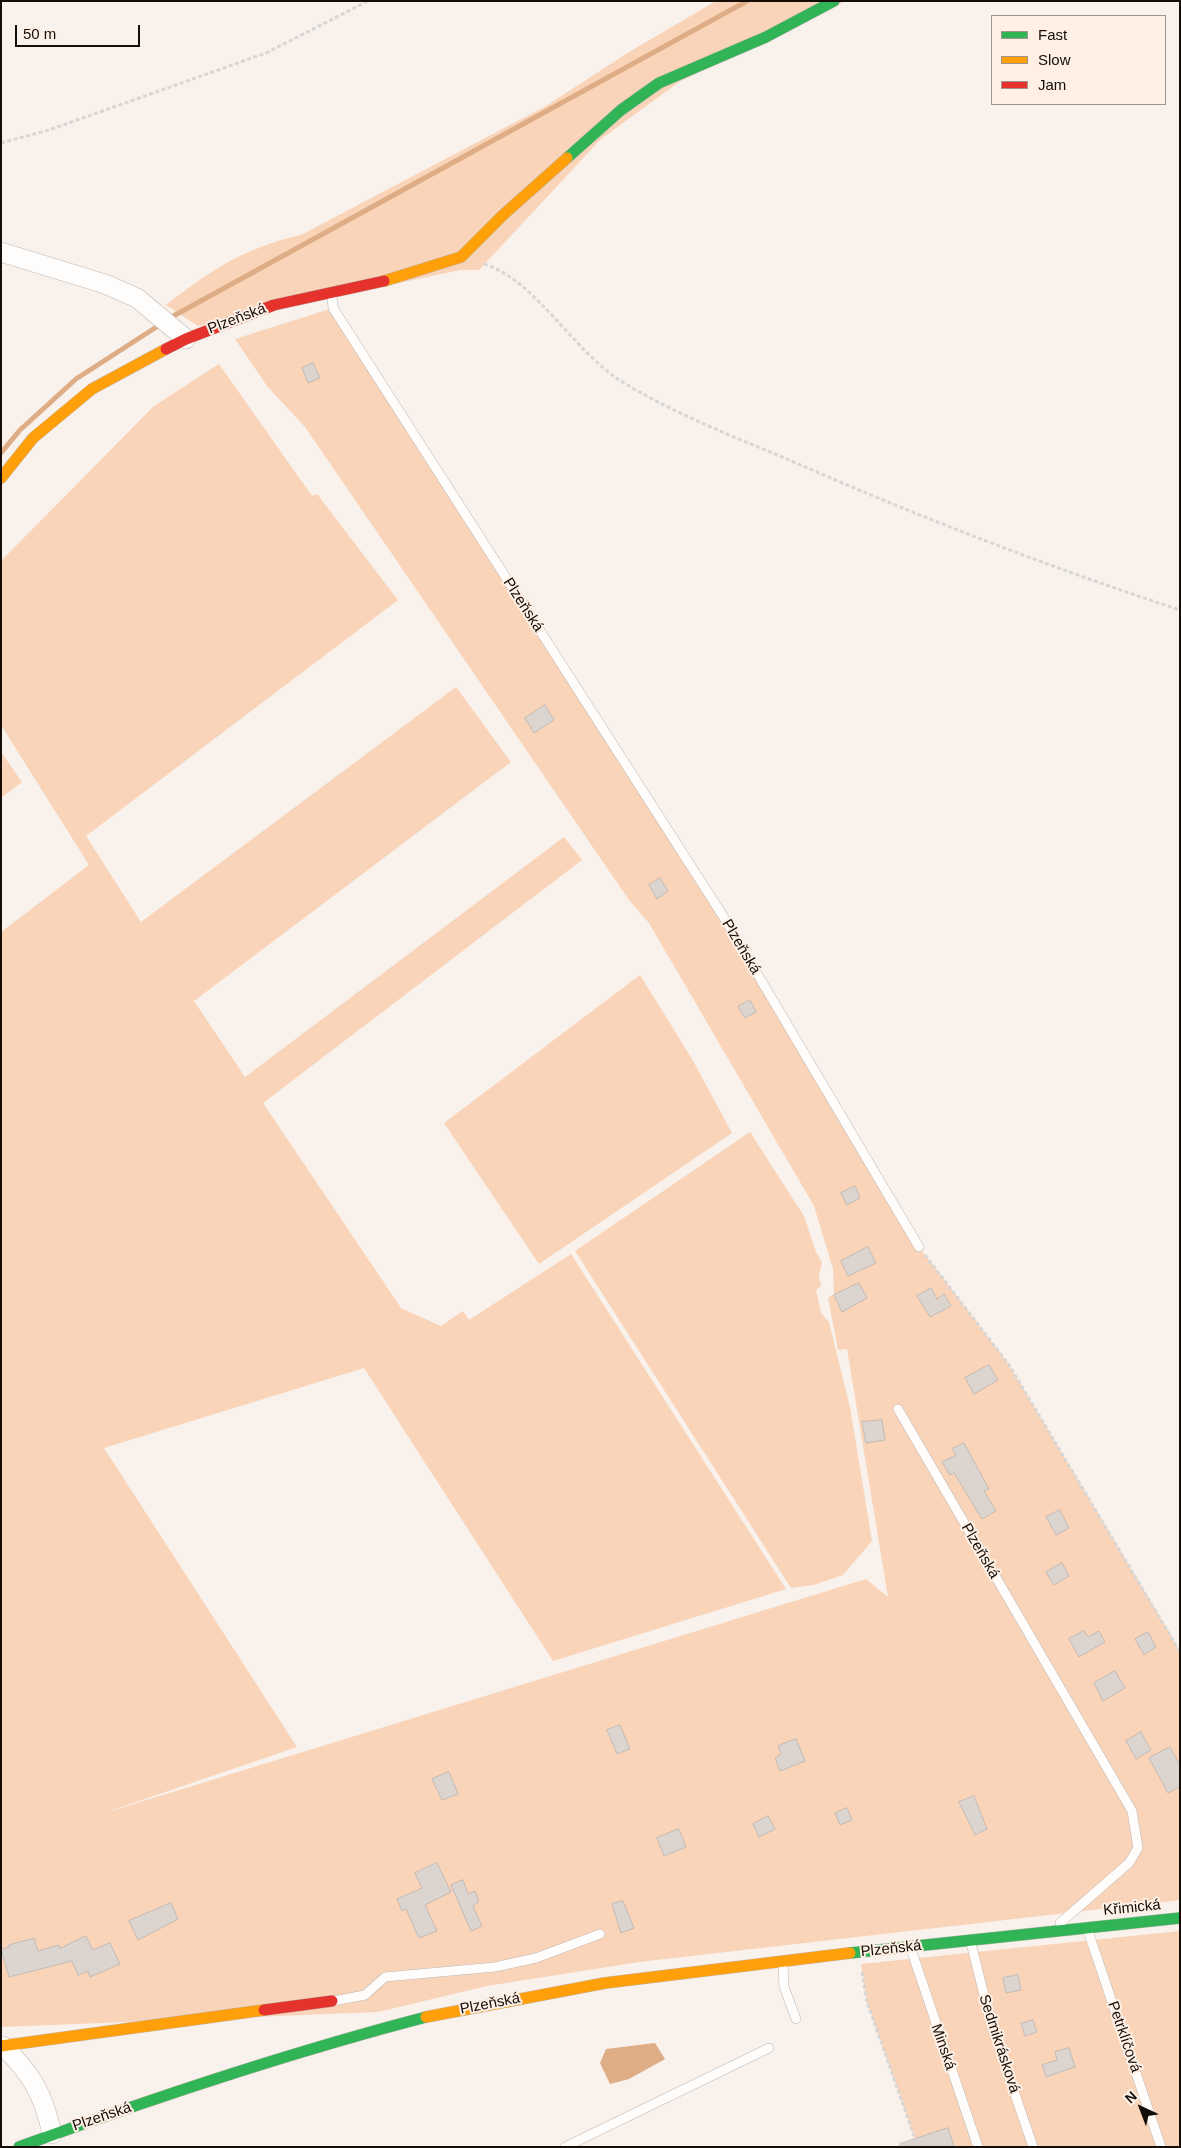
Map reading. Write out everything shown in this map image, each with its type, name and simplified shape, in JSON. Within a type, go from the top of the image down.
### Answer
[{"type":"street","points":[[331,294],[397,278],[461,257],[503,215],[622,110],[659,83],[766,37],[834,1]]},
{"type":"street","points":[[1,252],[106,284],[138,298],[180,334]]},
{"type":"street","name":"Plzeňská","points":[[1,478],[33,438],[92,389],[180,334],[274,305],[331,294]]},
{"type":"street","name":"Křimická","points":[[1087,1928],[1180,1918]]},
{"type":"street","name":"Plzeňská","points":[[2,2046],[23,2065],[36,2085],[48,2112],[51,2141],[123,2109],[312,2049],[425,2017],[605,1983],[783,1960],[1087,1928]]},
{"type":"street","name":"Plzeňská","points":[[2,2046],[332,2001]]},
{"type":"street","points":[[19,2147],[51,2141]]},
{"type":"lane","name":"Plzeňská","points":[[331,294],[333,308],[338,316],[723,916],[919,1247]]},
{"type":"lane","name":"Plzeňská","points":[[898,1409],[1132,1811],[1138,1848],[1129,1863],[1085,1903],[1047,1933]]},
{"type":"lane","name":"Petrklíčová","points":[[1087,1928],[1161,2147]]},
{"type":"lane","name":"Plzeňská","points":[[332,2001],[364,1995],[385,1977],[495,1967],[536,1958],[600,1934]]},
{"type":"lane","name":"Sedmikrásková","points":[[970,1940],[992,2027],[1033,2147]]},
{"type":"lane","name":"Minská","points":[[910,1947],[978,2147]]},
{"type":"lane","points":[[783,1960],[784,1987],[796,2019]]},
{"type":"lane","points":[[565,2147],[577,2144],[769,2048]]},
{"type":"path","points":[[1,143],[48,130],[266,53],[368,1]]},
{"type":"path","points":[[461,257],[490,265],[520,284],[596,364],[623,383],[658,401],[726,433],[917,515],[1094,582],[1180,610]]},
{"type":"path","points":[[919,1247],[1009,1365],[1180,1652]]},
{"type":"path","points":[[860,1952],[867,2002],[918,2147]]},
{"type":"shaded area","points":[[716,1],[846,1],[679,82],[601,139],[479,270],[460,270],[198,326],[166,305],[198,281],[229,262],[262,246],[301,235],[546,106],[629,52]]},
{"type":"shaded area","points":[[333,308],[723,916],[919,1247],[1009,1365],[1180,1652],[1180,1900],[639,1962],[487,1986],[378,2012],[1,2027],[1,932],[89,865],[1,725],[1,561],[154,406],[219,364],[312,496],[317,494],[398,600],[86,836],[141,922],[456,687],[511,762],[194,1001],[245,1077],[564,837],[582,860],[263,1103],[401,1308],[441,1326],[463,1311],[469,1320],[571,1254],[786,1589],[553,1661],[364,1368],[104,1448],[297,1747],[101,1814],[866,1579],[888,1597],[847,1349],[838,1350],[828,1298],[834,1294],[833,1269],[814,1206],[649,923],[629,900],[305,427],[267,386],[235,339]]},
{"type":"shaded area","points":[[1,752],[22,782],[1,798]]},
{"type":"shaded area","points":[[640,975],[692,1059],[732,1133],[539,1264],[444,1123]]},
{"type":"shaded area","points":[[750,1132],[804,1216],[816,1252],[822,1262],[819,1275],[821,1286],[816,1290],[821,1313],[829,1322],[850,1407],[872,1541],[843,1575],[814,1585],[791,1588],[575,1251]]},
{"type":"shaded area","points":[[1180,1931],[1180,2147],[918,2147],[867,2002],[861,1964]]},
{"type":"shaded area","points":[[655,2043],[665,2059],[629,2079],[610,2084],[600,2063],[606,2049]]},
{"type":"building","points":[[313,363],[320,378],[308,383],[302,368]]},
{"type":"building","points":[[545,705],[554,720],[534,733],[525,718]]},
{"type":"building","points":[[660,878],[668,891],[657,899],[649,885]]},
{"type":"building","points":[[750,1000],[756,1012],[745,1018],[738,1007]]},
{"type":"building","points":[[855,1186],[860,1198],[847,1205],[841,1193]]},
{"type":"building","points":[[868,1247],[876,1263],[848,1276],[841,1261]]},
{"type":"building","points":[[859,1283],[867,1298],[842,1312],[834,1295]]},
{"type":"building","points":[[931,1288],[937,1299],[944,1294],[951,1306],[930,1317],[917,1296]]},
{"type":"building","points":[[989,1365],[998,1380],[974,1394],[965,1378]]},
{"type":"building","points":[[882,1420],[885,1440],[866,1443],[862,1422]]},
{"type":"building","points":[[964,1443],[989,1489],[984,1491],[996,1511],[982,1519],[954,1473],[950,1475],[942,1462],[956,1455],[952,1449]]},
{"type":"building","points":[[1060,1510],[1069,1528],[1056,1535],[1046,1517]]},
{"type":"building","points":[[1062,1563],[1069,1576],[1054,1585],[1046,1572]]},
{"type":"building","points":[[1084,1631],[1088,1637],[1099,1631],[1105,1642],[1079,1657],[1069,1639]]},
{"type":"building","points":[[1148,1632],[1156,1647],[1144,1655],[1135,1639]]},
{"type":"building","points":[[1115,1671],[1125,1688],[1103,1701],[1094,1683]]},
{"type":"building","points":[[620,1725],[630,1749],[617,1754],[607,1730]]},
{"type":"building","points":[[1141,1732],[1151,1750],[1136,1759],[1126,1741]]},
{"type":"building","points":[[796,1739],[805,1761],[780,1771],[775,1758],[781,1754],[778,1746]]},
{"type":"building","points":[[1170,1747],[1180,1765],[1180,1787],[1168,1793],[1149,1758]]},
{"type":"building","points":[[449,1772],[458,1794],[442,1800],[432,1779]]},
{"type":"building","points":[[974,1796],[987,1829],[975,1835],[959,1802]]},
{"type":"building","points":[[847,1808],[852,1820],[840,1825],[835,1813]]},
{"type":"building","points":[[768,1816],[775,1829],[759,1837],[753,1824]]},
{"type":"building","points":[[679,1829],[686,1847],[664,1856],[657,1838]]},
{"type":"building","points":[[437,1863],[451,1892],[425,1905],[437,1931],[419,1938],[406,1909],[402,1911],[397,1899],[422,1888],[415,1873]]},
{"type":"building","points":[[463,1880],[468,1894],[475,1891],[479,1902],[473,1906],[482,1926],[471,1931],[451,1885]]},
{"type":"building","points":[[623,1901],[634,1928],[621,1933],[612,1904]]},
{"type":"building","points":[[171,1903],[178,1919],[138,1940],[129,1921]]},
{"type":"building","points":[[86,1936],[93,1950],[110,1943],[120,1964],[90,1977],[88,1971],[78,1975],[72,1961],[9,1977],[1,1949],[34,1938],[38,1951],[59,1945],[60,1948]]},
{"type":"building","points":[[1018,1975],[1021,1990],[1006,1993],[1003,1978]]},
{"type":"building","points":[[1033,2020],[1037,2032],[1025,2036],[1021,2024]]},
{"type":"building","points":[[1069,2048],[1075,2067],[1046,2077],[1042,2065],[1057,2060],[1055,2052]]},
{"type":"building","points":[[948,2128],[954,2147],[900,2147],[900,2144]]},
{"type":"waterway","points":[[168,319],[747,1]]},
{"type":"waterway","points":[[1,453],[20,430],[76,379],[161,324]]},
{"type":"traffic: fast","points":[[567,158],[621,110],[659,83],[766,37],[834,1]]},
{"type":"traffic: fast","points":[[850,1953],[1180,1918]]},
{"type":"traffic: fast","points":[[19,2147],[221,2077],[426,2017]]},
{"type":"traffic: slow","points":[[384,281],[461,257],[503,215],[567,158]]},
{"type":"traffic: slow","points":[[1,478],[33,438],[92,389],[166,349]]},
{"type":"traffic: slow","points":[[426,2017],[605,1983],[850,1953]]},
{"type":"traffic: slow","points":[[1,2046],[264,2010]]},
{"type":"traffic: jam","points":[[166,349],[186,339],[274,305],[384,281]]},
{"type":"traffic: jam","points":[[264,2010],[332,2001]]}]
